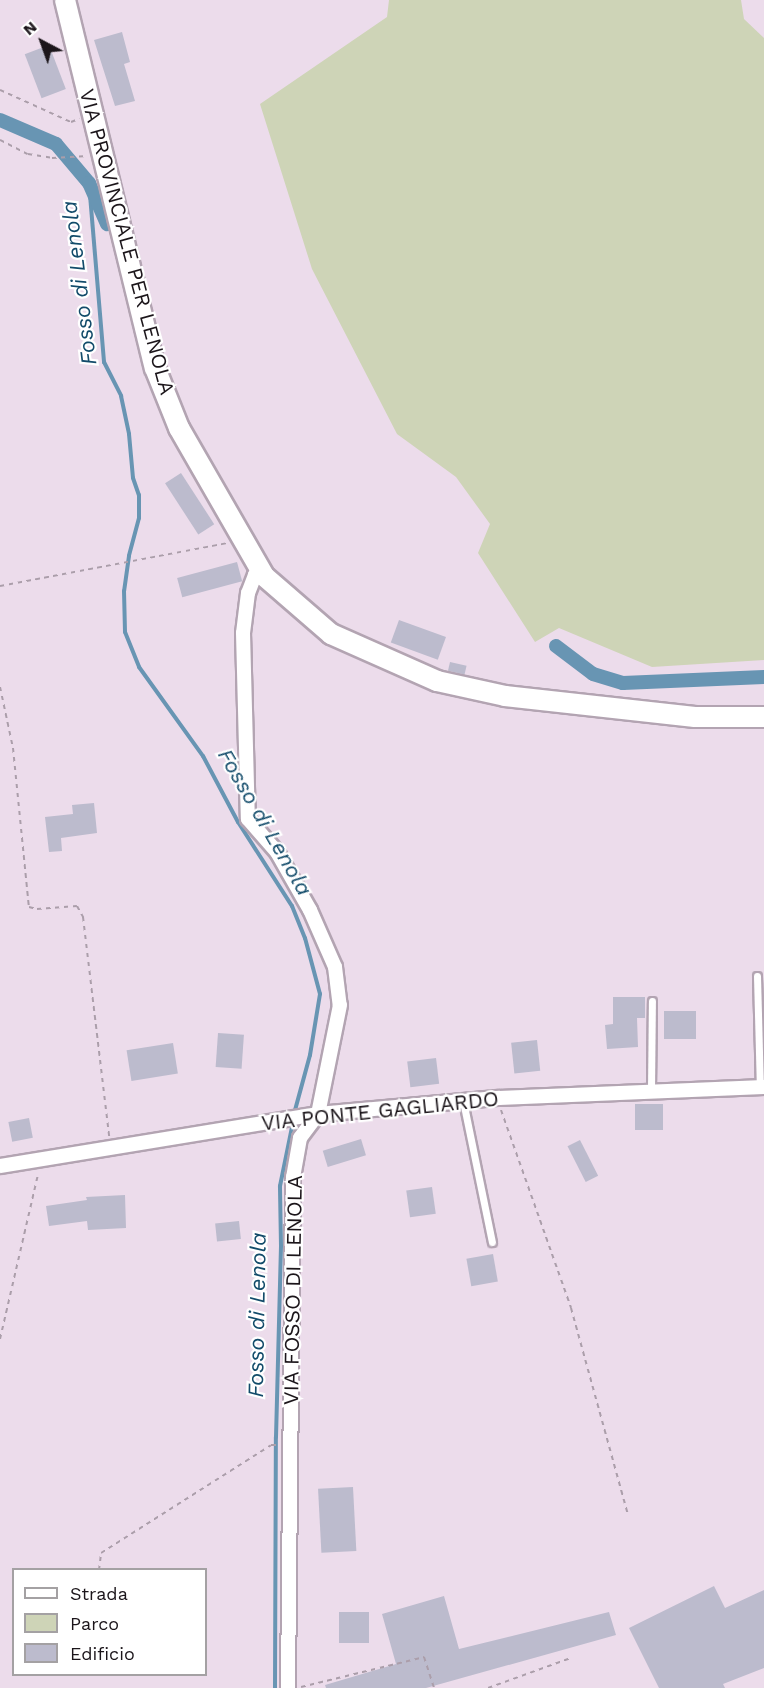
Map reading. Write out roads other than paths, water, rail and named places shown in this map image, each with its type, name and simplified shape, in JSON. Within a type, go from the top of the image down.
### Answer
[{"type":"main road","name":"VIA PROVINCIALE PER LENOLA","points":[[65,0],[155,368],[179,428],[242,541],[261,570],[331,634],[437,681],[505,696],[695,717],[764,717]]},
{"type":"street","name":"VIA FOSSO DI LENOLA","points":[[261,570],[255,575],[248,593],[243,633],[248,819],[277,852],[310,910],[335,967],[340,1005],[318,1114],[300,1138],[293,1177],[288,1688]]},
{"type":"street","name":"VIA PONTE GAGLIARDO","points":[[0,1166],[318,1114],[499,1098],[762,1087]]},
{"type":"lane","points":[[757,976],[762,1087]]},
{"type":"lane","points":[[651,1090],[652,1001]]},
{"type":"lane","points":[[463,1101],[492,1242]]},
{"type":"waterway","name":"Fosso di Lenola","points":[[0,120],[56,144],[89,183],[107,224]]},
{"type":"waterway","name":"Fosso di Lenola","points":[[89,183],[104,362],[121,396],[129,434],[133,478],[139,495],[139,518],[129,556],[124,591],[125,632],[139,667],[203,756],[238,822],[292,906],[305,938],[320,994],[310,1055],[294,1114]]},
{"type":"waterway","points":[[556,646],[593,674],[623,683],[764,677]]},
{"type":"waterway","name":"Fosso di Lenola","points":[[275,1688],[280,1186],[293,1122]]}]
